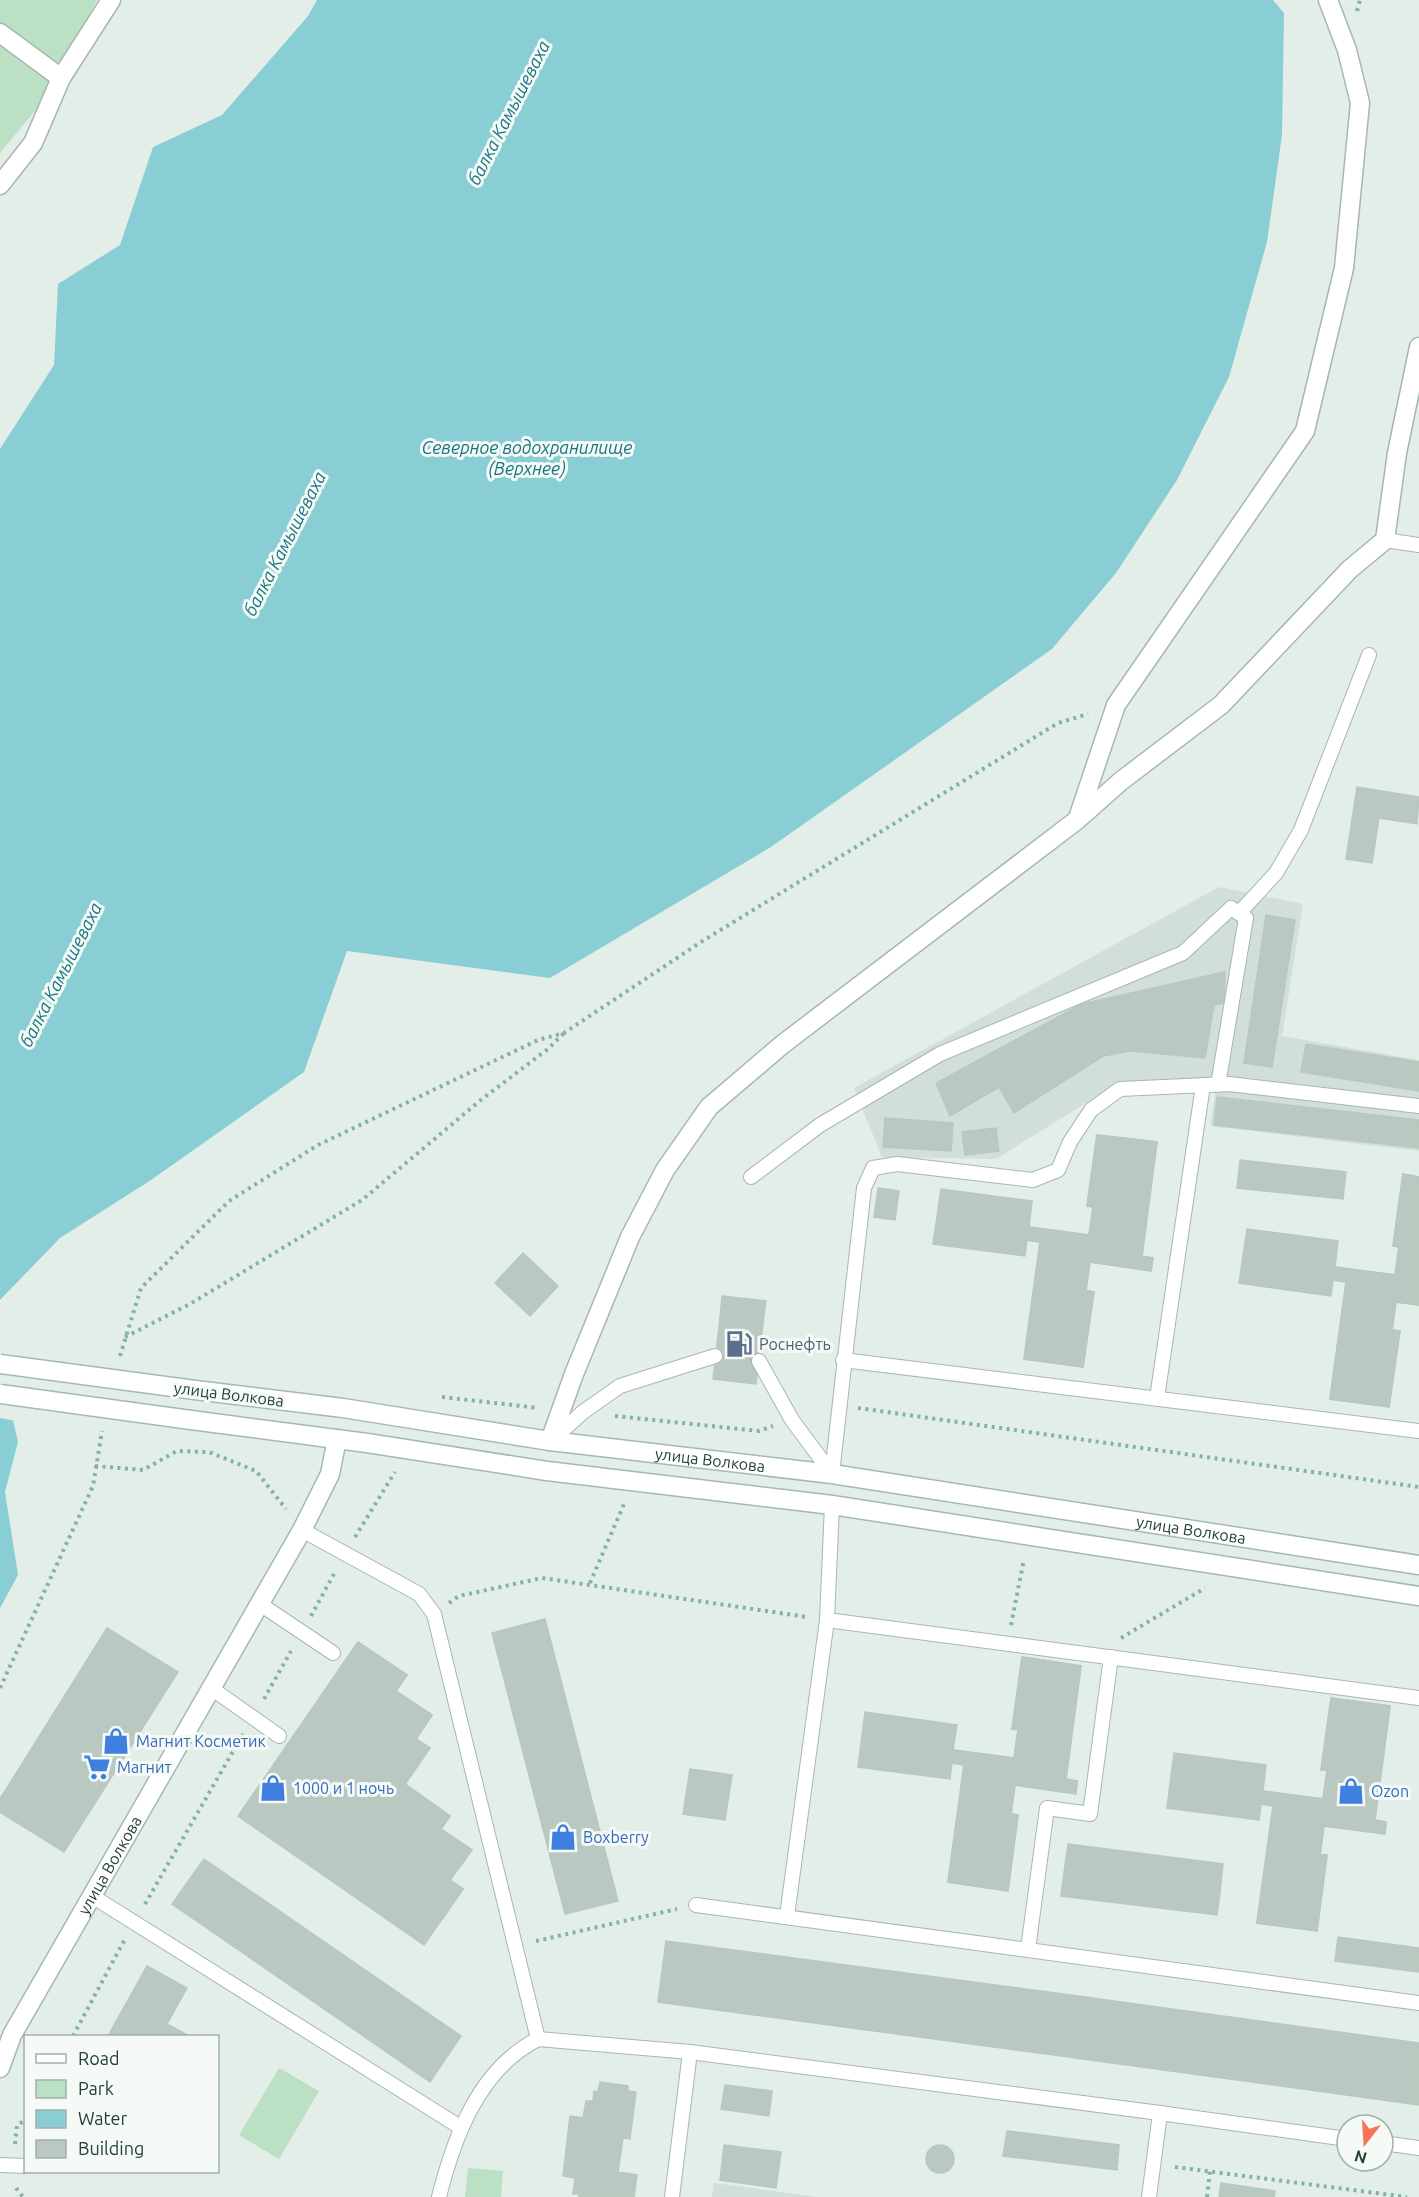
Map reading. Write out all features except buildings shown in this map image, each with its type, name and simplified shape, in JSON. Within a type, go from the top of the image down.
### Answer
[{"type":"street","points":[[0,185],[33,143],[61,78],[111,0]]},
{"type":"street","points":[[1077,820],[1116,705],[1305,431],[1344,268],[1360,102],[1347,50],[1328,0]]},
{"type":"street","points":[[0,33],[61,78]]},
{"type":"street","points":[[550,1441],[574,1374],[630,1237],[665,1170],[709,1107],[783,1044],[1077,820],[1121,781],[1221,705],[1350,569],[1385,540],[1397,453],[1419,347]]},
{"type":"street","name":"улица Волкова","points":[[0,1364],[344,1408],[550,1441],[832,1474],[1419,1565]]},
{"type":"street","name":"улица Волкова","points":[[0,1394],[336,1439],[547,1471],[832,1505],[1419,1596]]},
{"type":"street","name":"улица Волкова","points":[[0,2068],[12,2035],[302,1530],[330,1474],[336,1439]]},
{"type":"lane","points":[[1385,540],[1419,545]]},
{"type":"lane","points":[[1239,913],[1276,873],[1301,830],[1369,655]]},
{"type":"lane","points":[[750,1177],[820,1125],[940,1054],[1184,953],[1231,908],[1246,918],[1218,1085]]},
{"type":"lane","points":[[1157,1398],[1203,1085]]},
{"type":"lane","points":[[832,1474],[864,1188],[873,1168],[897,1164],[1034,1180],[1058,1170],[1070,1142],[1090,1110],[1120,1089],[1218,1085],[1419,1106]]},
{"type":"lane","points":[[550,1441],[583,1412],[620,1386],[715,1356]]},
{"type":"lane","points":[[843,1360],[1419,1431]]},
{"type":"lane","points":[[759,1361],[792,1420],[832,1474]]},
{"type":"lane","points":[[787,1916],[826,1620],[832,1505]]},
{"type":"lane","points":[[302,1530],[418,1594],[434,1614],[538,2039]]},
{"type":"lane","points":[[260,1604],[333,1653]]},
{"type":"lane","points":[[826,1620],[1419,1698]]},
{"type":"lane","points":[[1028,1949],[1047,1808],[1090,1814],[1111,1657]]},
{"type":"lane","points":[[211,1688],[279,1736]]},
{"type":"lane","points":[[92,1896],[460,2127]]},
{"type":"lane","points":[[696,1905],[1419,2003]]},
{"type":"lane","points":[[439,2197],[450,2152],[473,2104],[505,2064],[526,2045],[538,2039],[690,2052],[1335,2137]]},
{"type":"lane","points":[[672,2197],[690,2052]]},
{"type":"lane","points":[[1149,2197],[1160,2113]]},
{"type":"lane","points":[[1395,2145],[1419,2148]]},
{"type":"lane","points":[[0,2165],[24,2166]]},
{"type":"path","points":[[124,1338],[190,1304],[362,1200],[482,1099],[548,1049],[564,1033],[701,942],[1058,723]]},
{"type":"path","points":[[119,1360],[141,1288],[230,1200],[318,1145],[538,1040],[564,1033]]},
{"type":"path","points":[[0,1688],[93,1486],[103,1426]]},
{"type":"path","points":[[96,1466],[142,1470],[177,1451],[209,1452],[256,1471],[302,1530]]},
{"type":"path","points":[[74,2035],[134,1922],[253,1718],[344,1555],[395,1470],[407,1472]]},
{"type":"path","points":[[590,1583],[625,1502],[613,1500]]},
{"type":"path","points":[[1008,1644],[1025,1553]]},
{"type":"path","points":[[434,1614],[459,1596],[542,1578],[590,1583],[826,1620]]},
{"type":"path","points":[[1092,1655],[1214,1583]]},
{"type":"path","points":[[515,1945],[696,1905]]},
{"type":"path","points":[[1153,2164],[1407,2197]]},
{"type":"path","points":[[1207,2197],[1210,2171]]},
{"type":"shaded area","points":[[1219,887],[1303,904],[1282,1036],[1419,1060],[1419,1151],[1210,1126],[1215,1095],[1207,1080],[1118,1083],[996,1159],[882,1157],[854,1088]]},
{"type":"shaded area","points":[[714,2183],[817,2197],[712,2197]]},
{"type":"green space","points":[[0,0],[97,0],[44,100],[0,153]]},
{"type":"green space","points":[[279,2068],[319,2091],[279,2159],[239,2135]]},
{"type":"green space","points":[[468,2168],[503,2171],[501,2197],[465,2197]]},
{"type":"water","name":"Северное водохранилище (Верхнее)","points":[[317,0],[1273,0],[1284,13],[1282,135],[1267,242],[1229,377],[1177,480],[1116,573],[1052,649],[771,847],[550,978],[347,951],[304,1072],[151,1180],[60,1238],[0,1300],[0,449],[54,365],[58,284],[120,245],[153,147],[222,115],[308,16]]},
{"type":"water","points":[[0,1363],[18,1442],[5,1492],[18,1575],[0,1608]]},
{"type":"pier","points":[[0,1360],[3,1363],[16,1421],[0,1418]]},
{"type":"place","name":"Роснефть","points":[[739,1344]]},
{"type":"place","name":"Магнит Косметик","points":[[116,1741]]},
{"type":"place","name":"Магнит","points":[[97,1767]]},
{"type":"place","name":"1000 и 1 ночь","points":[[273,1788]]},
{"type":"place","name":"Ozon","points":[[1351,1791]]},
{"type":"place","name":"Boxberry","points":[[563,1837]]},
{"type":"water label","name":"балка Камышеваха","points":[[509,113]]},
{"type":"water label","name":"балка Камышеваха","points":[[285,544]]},
{"type":"water label","name":"балка Камышеваха","points":[[61,975]]}]
